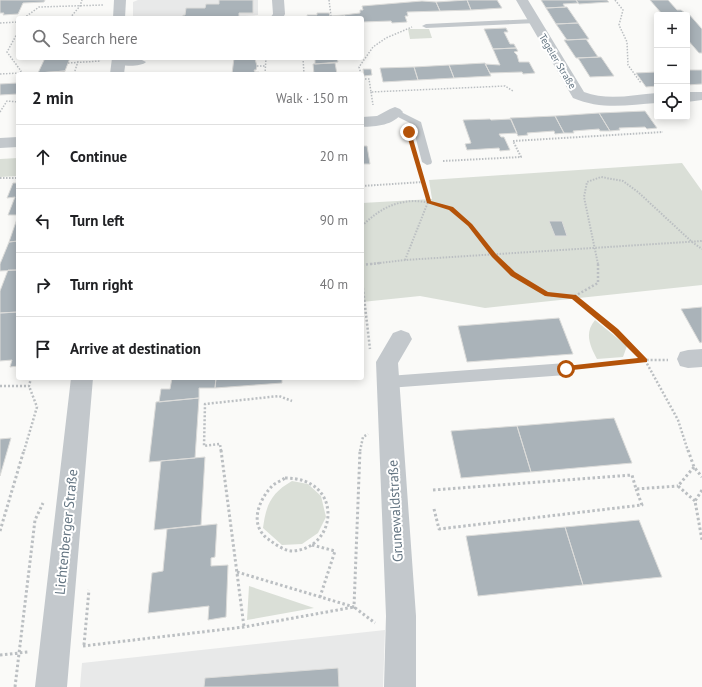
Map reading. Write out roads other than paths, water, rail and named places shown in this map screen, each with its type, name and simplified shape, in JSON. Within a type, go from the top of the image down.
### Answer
[{"type":"street","points":[[278,0],[279,14],[278,16]]},
{"type":"street","name":"Tegeler Straße","points":[[522,0],[578,95],[588,100],[603,101],[654,98]]},
{"type":"street","points":[[119,16],[120,2]]},
{"type":"street","points":[[690,97],[702,96]]},
{"type":"street","points":[[364,122],[381,121],[395,112]]},
{"type":"street","points":[[0,143],[16,142]]},
{"type":"street","name":"Grunewaldstraße","points":[[400,687],[401,616],[387,362],[401,339]]},
{"type":"street","name":"Lichtenberger Straße","points":[[51,687],[82,380]]},
{"type":"lane","points":[[426,26],[534,21]]},
{"type":"lane","points":[[118,65],[142,62]]},
{"type":"lane","points":[[395,112],[416,122],[427,162]]},
{"type":"lane","points":[[388,382],[566,369]]}]
